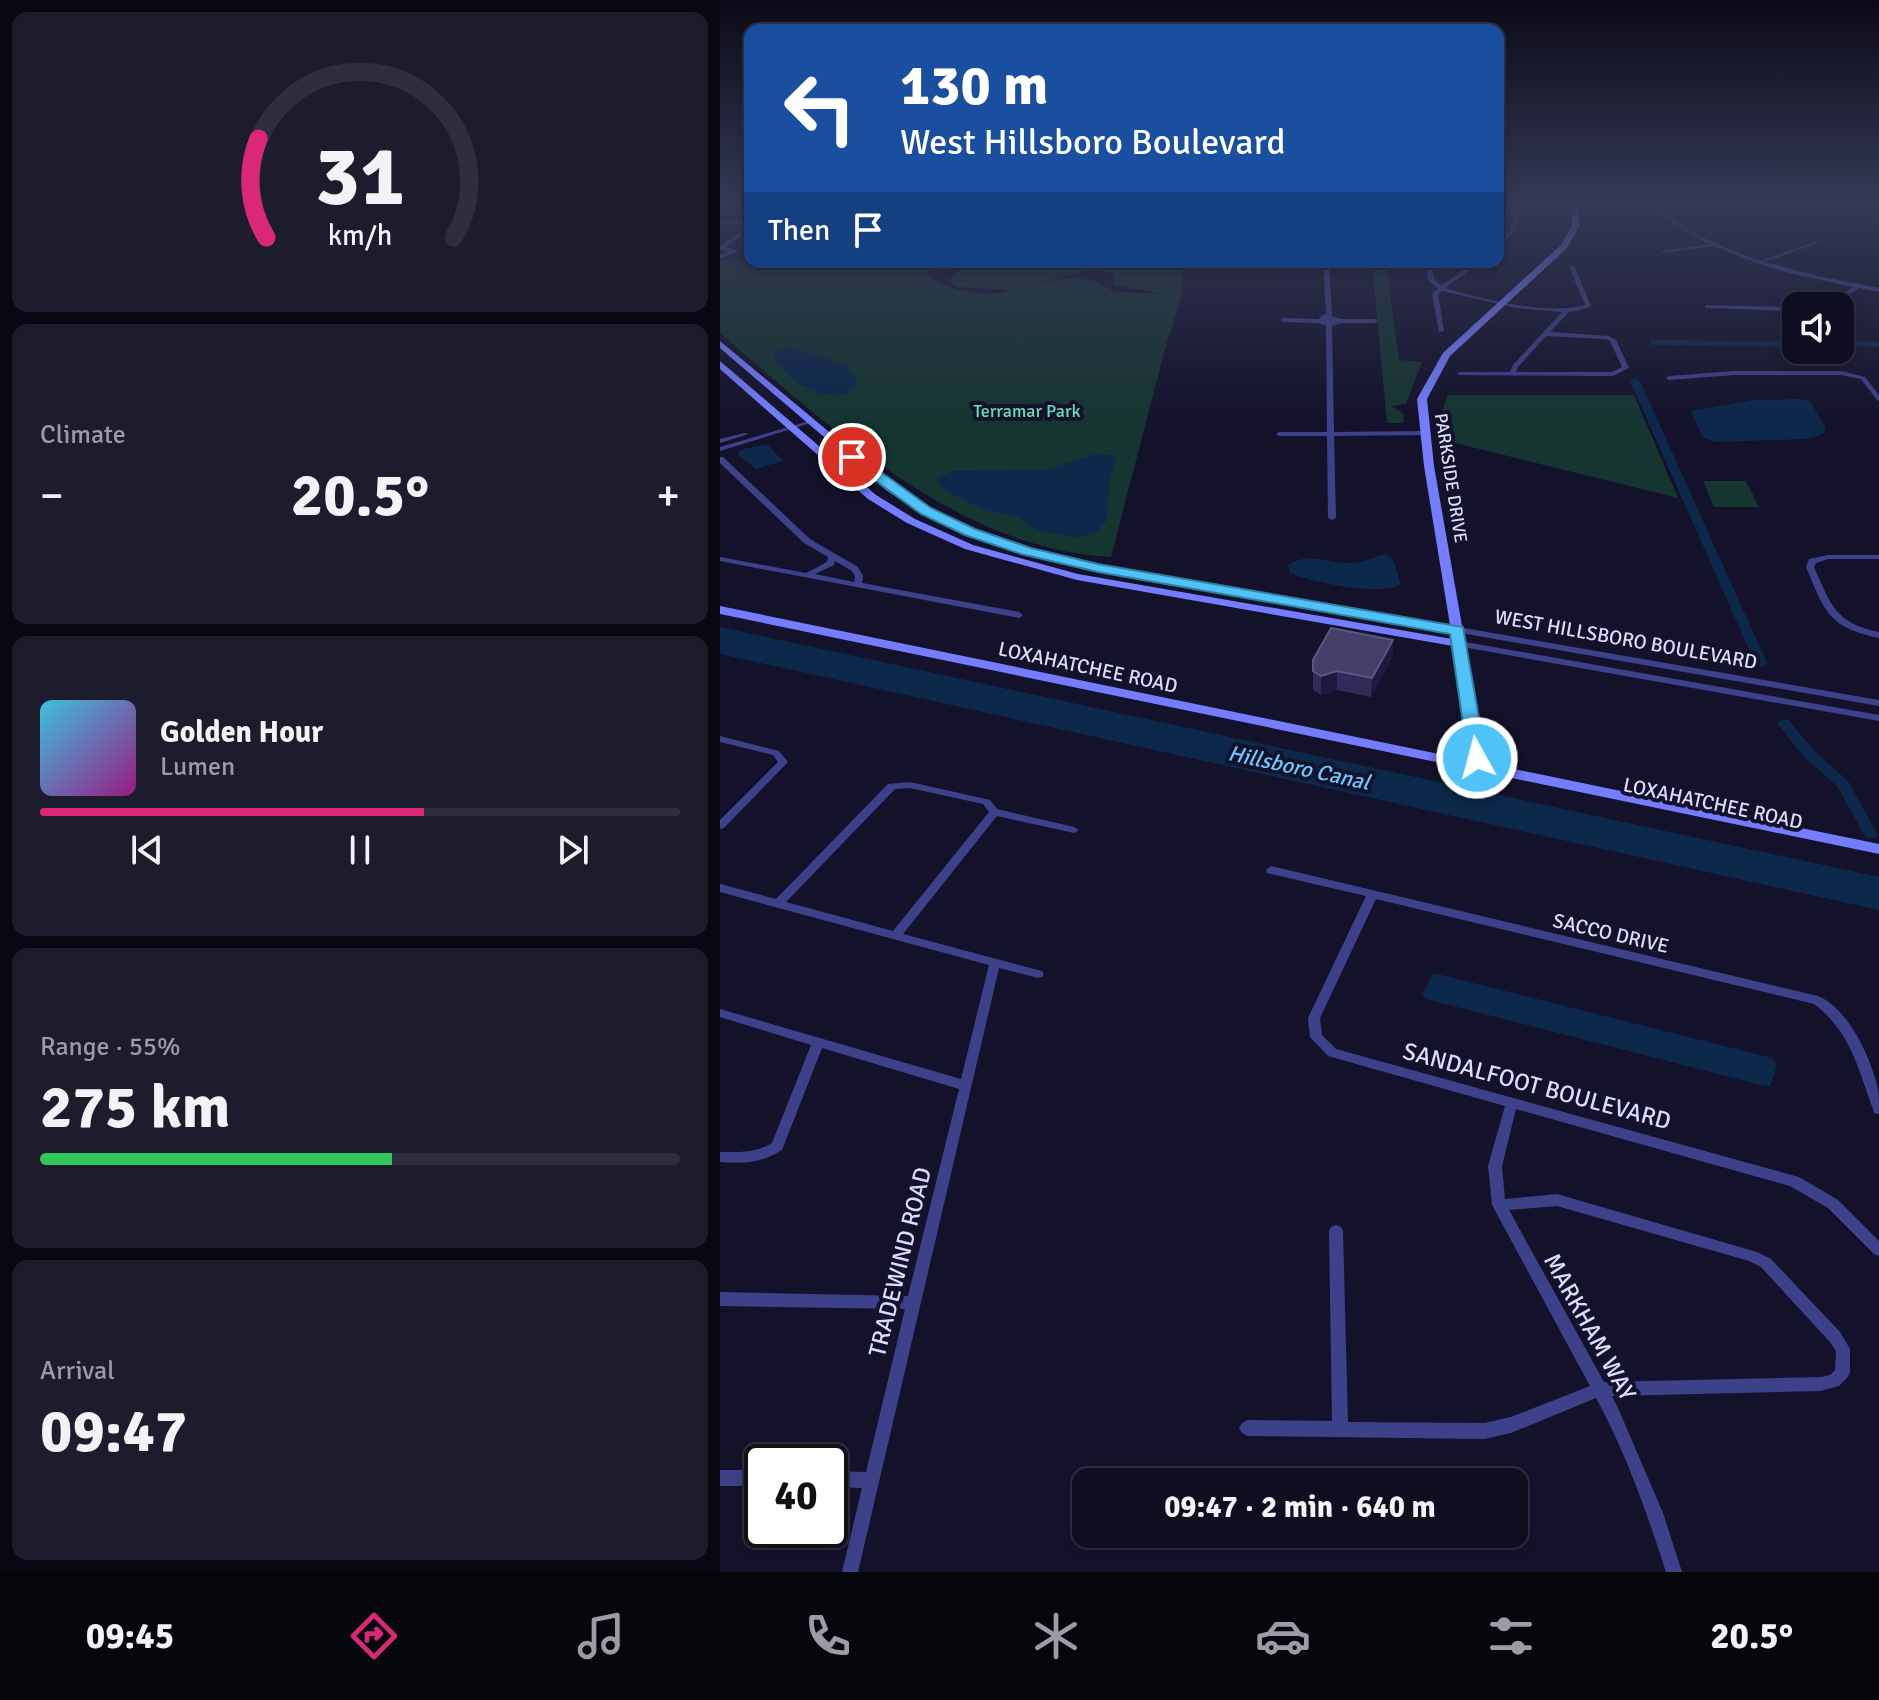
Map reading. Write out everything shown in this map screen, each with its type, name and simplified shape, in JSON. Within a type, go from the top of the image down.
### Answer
[{"type":"street","points":[[1327,273],[1332,518]]},
{"type":"street","points":[[1430,273],[1431,280],[1441,289],[1567,310],[1588,306],[1575,273]]},
{"type":"street","points":[[1441,331],[1435,294],[1463,273]]},
{"type":"street","name":"PARKSIDE DRIVE","points":[[1473,768],[1477,751],[1424,433],[1422,399],[1434,371],[1446,355],[1535,273]]},
{"type":"street","points":[[1810,273],[1879,290]]},
{"type":"street","points":[[1850,292],[1858,286]]},
{"type":"street","points":[[1707,307],[1782,309]]},
{"type":"street","points":[[1512,374],[1515,366],[1567,310]]},
{"type":"street","points":[[1283,320],[1375,321]]},
{"type":"street","points":[[1460,374],[1621,372],[1626,368],[1613,340],[1607,337],[1545,334]]},
{"type":"street","name":"WEST HILLSBORO BOULEVARD","points":[[720,344],[905,499],[957,526],[998,542],[1098,568],[1879,703]]},
{"type":"street","name":"WEST HILLSBORO BOULEVARD","points":[[720,364],[890,509],[933,532],[996,557],[1091,580],[1879,718]]},
{"type":"street","points":[[1669,378],[1734,373],[1850,374],[1863,378],[1879,399]]},
{"type":"street","points":[[720,441],[809,420]]},
{"type":"street","points":[[720,449],[790,425]]},
{"type":"street","points":[[1279,434],[1424,433]]},
{"type":"street","points":[[720,459],[724,471],[807,541],[855,569],[859,576],[857,585]]},
{"type":"street","points":[[807,575],[822,570],[831,563],[832,556]]},
{"type":"street","points":[[1879,557],[1823,557],[1810,564],[1838,622],[1849,629],[1879,635]]},
{"type":"street","points":[[720,559],[1019,615]]},
{"type":"street","name":"LOXAHATCHEE ROAD","points":[[720,610],[1447,763],[1879,849]]},
{"type":"street","points":[[720,739],[776,753],[783,762],[720,826]]},
{"type":"street","name":"LOXAHATCHEE ROAD","points":[[1473,768],[1879,859]]},
{"type":"street","points":[[778,904],[892,786],[910,785],[986,802],[994,812],[1074,830]]},
{"type":"street","points":[[895,936],[994,812]]},
{"type":"street","name":"SACCO DRIVE","points":[[1271,870],[1818,1000],[1837,1012],[1848,1028],[1879,1109]]},
{"type":"street","points":[[720,888],[1038,974]]},
{"type":"street","name":"SANDALFOOT BOULEVARD","points":[[1372,896],[1314,1018],[1316,1037],[1332,1053],[1794,1181],[1833,1204],[1879,1250]]},
{"type":"street","name":"TRADEWIND ROAD","points":[[850,1572],[995,962]]},
{"type":"street","points":[[720,1013],[966,1086]]},
{"type":"street","points":[[720,1157],[751,1158],[766,1154],[777,1146],[818,1042]]},
{"type":"street","name":"MARKHAM WAY","points":[[1512,1102],[1495,1166],[1499,1205],[1632,1454],[1674,1572]]},
{"type":"street","points":[[1247,1428],[1484,1431],[1600,1389],[1821,1384],[1834,1381],[1842,1373],[1845,1363],[1843,1349],[1835,1337],[1766,1263],[1752,1256],[1557,1200],[1499,1205]]},
{"type":"street","points":[[1336,1231],[1340,1430]]},
{"type":"street","points":[[720,1299],[913,1303]]},
{"type":"street","points":[[720,1478],[744,1478]]},
{"type":"street","points":[[848,1479],[871,1480]]},
{"type":"green space","name":"Terramar Park","points":[[720,273],[929,273],[946,286],[968,292],[990,293],[1010,290],[958,287],[949,282],[955,273],[1077,273],[1034,284],[1073,277],[1094,281],[1116,292],[1162,294],[1115,285],[1112,273],[1183,273],[1182,295],[1111,557],[1055,549],[1001,532],[949,508],[899,478],[852,444],[720,333]]},
{"type":"green space","points":[[1373,273],[1388,273],[1399,360],[1422,362],[1406,404],[1391,406],[1404,414],[1403,423],[1387,423]]},
{"type":"green space","points":[[1448,395],[1634,395],[1678,498],[1443,440],[1440,416]]},
{"type":"green space","points":[[1703,481],[1746,481],[1759,507],[1714,507]]},
{"type":"water","points":[[791,348],[846,365],[857,381],[847,393],[836,395],[804,386],[785,372],[773,354],[778,349]]},
{"type":"water","points":[[1753,400],[1810,401],[1826,429],[1822,435],[1806,439],[1715,442],[1703,438],[1691,411]]},
{"type":"water","points":[[767,444],[783,461],[756,469],[738,455],[739,450]]},
{"type":"water","points":[[1095,454],[1117,456],[1109,483],[1107,520],[1097,531],[1080,538],[1036,530],[1017,517],[984,510],[944,490],[936,479],[953,471],[1046,470]]},
{"type":"water","points":[[1384,554],[1393,559],[1401,585],[1361,589],[1330,584],[1290,573],[1288,565],[1311,558],[1356,563]]},
{"type":"water","name":"Hillsboro Canal","points":[[720,627],[1879,877],[1879,910],[720,654]]},
{"type":"water","points":[[1433,973],[1772,1058],[1777,1065],[1770,1086],[1765,1086],[1426,999],[1422,995]]},
{"type":"building","points":[[1331,628],[1393,640],[1372,678],[1337,671],[1321,676],[1313,671],[1313,660]]},
{"type":"waterway","points":[[1653,343],[1782,344]]},
{"type":"waterway","points":[[1854,344],[1879,344]]},
{"type":"waterway","points":[[1635,381],[1761,663]]},
{"type":"waterway","points":[[1784,723],[1808,753],[1843,784],[1871,835]]},
{"type":"route","points":[[852,457],[905,499],[926,511],[970,532],[1026,551],[1098,568],[1458,630],[1477,758]]}]
